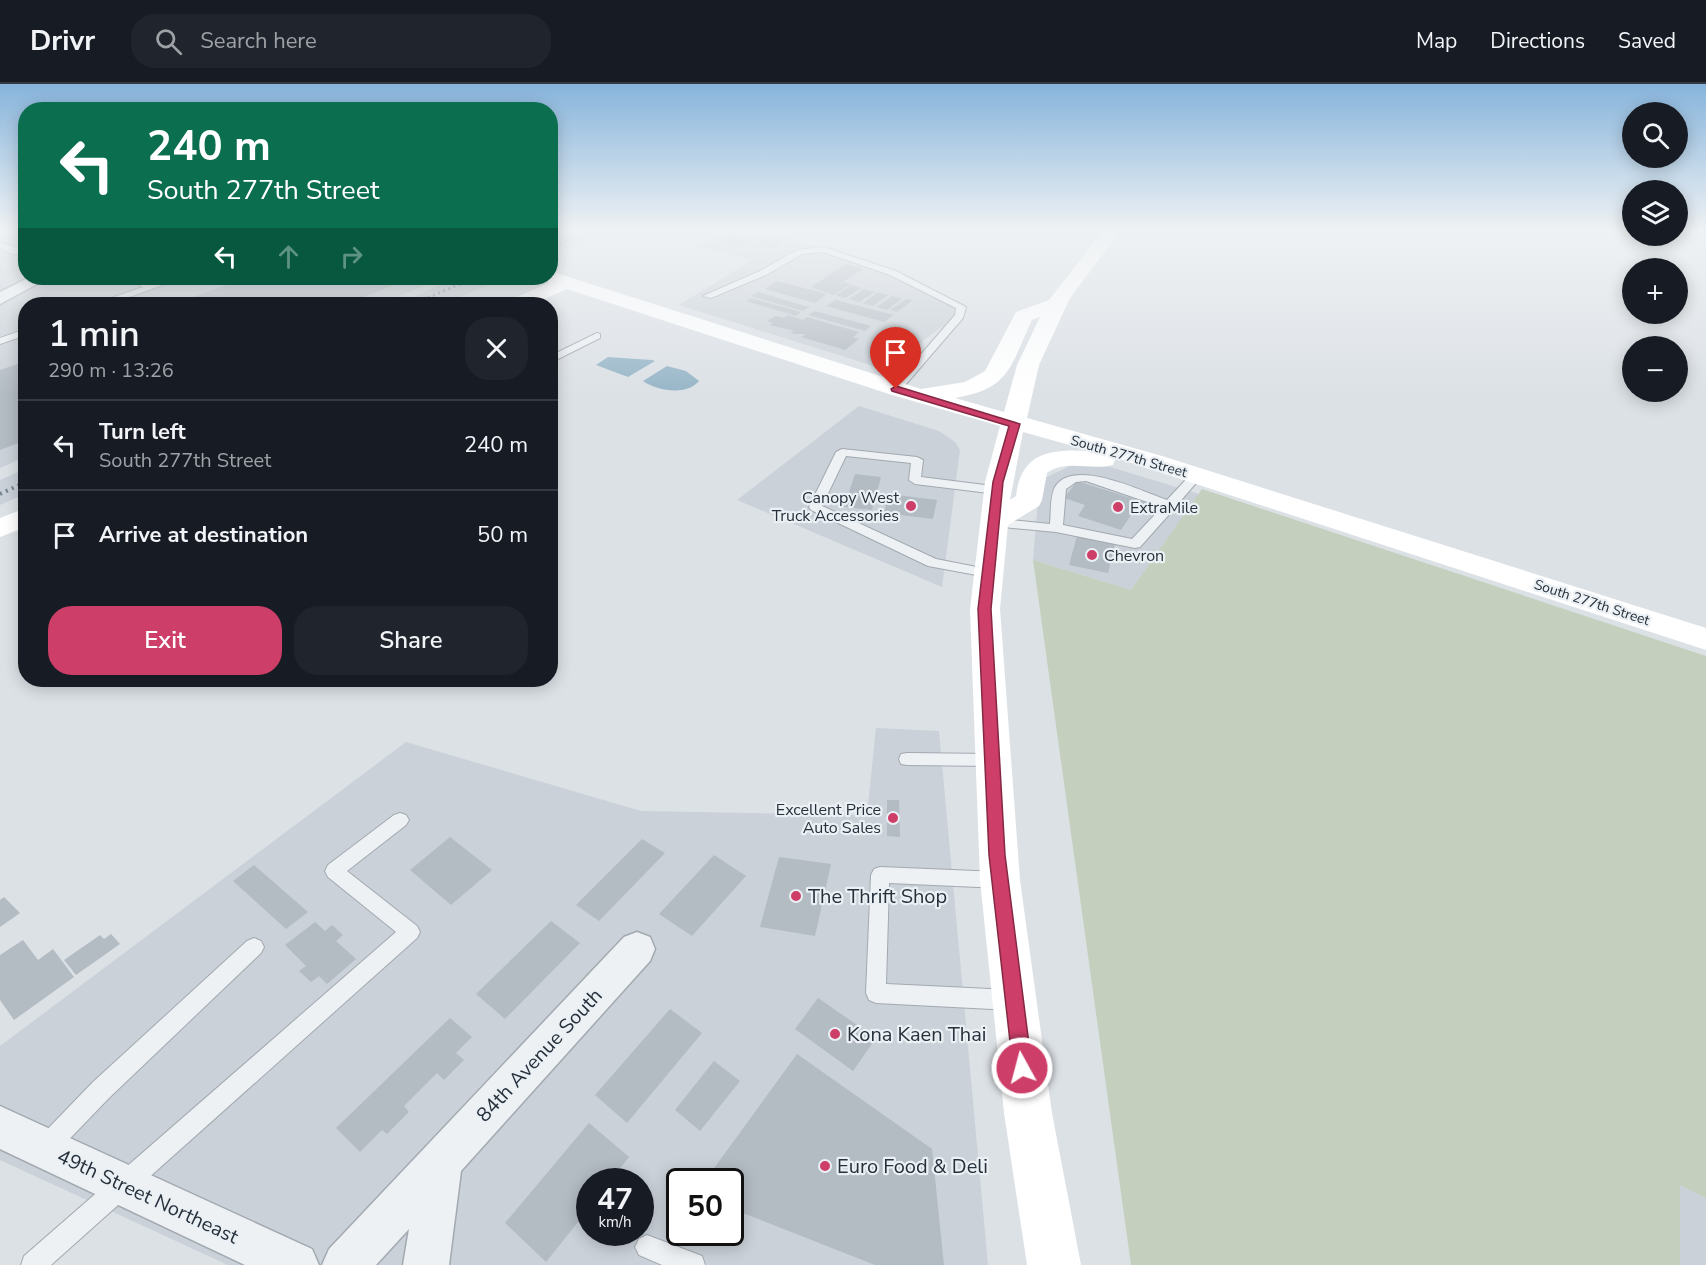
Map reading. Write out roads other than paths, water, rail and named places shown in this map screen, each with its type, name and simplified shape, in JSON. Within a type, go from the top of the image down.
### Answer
[{"type":"main road","name":"South 277th Street","points":[[575,284],[906,392],[1193,474],[1706,639]]},
{"type":"main road","points":[[1054,1265],[1028,1113],[1000,880],[984,609],[997,490],[1028,365],[1056,304],[1069,284]]},
{"type":"main road","points":[[529,297],[549,285]]},
{"type":"main road","points":[[906,392],[972,388],[990,380],[1023,316],[1056,304]]},
{"type":"main road","points":[[993,522],[1029,500],[1032,474],[1042,464],[1054,461],[1114,461],[1193,474]]},
{"type":"main road","points":[[0,528],[18,520]]},
{"type":"street","points":[[0,299],[27,285]]},
{"type":"street","name":"84th Avenue South","points":[[345,1265],[637,949]]},
{"type":"street","name":"49th Street Northeast","points":[[0,1127],[123,1185],[272,1260]]},
{"type":"street","points":[[426,1265],[441,1161]]},
{"type":"lane","points":[[708,296],[736,284]]},
{"type":"lane","points":[[906,392],[960,316],[961,307],[915,284]]},
{"type":"lane","points":[[146,285],[151,287]]},
{"type":"lane","points":[[123,297],[157,285]]},
{"type":"lane","points":[[0,341],[18,335]]},
{"type":"lane","points":[[558,356],[597,336]]},
{"type":"lane","points":[[987,573],[933,563],[815,507],[842,452],[917,460],[915,480],[997,490]]},
{"type":"lane","points":[[993,522],[1056,528],[1135,544],[1172,506],[1193,474]]},
{"type":"lane","points":[[1056,528],[1060,489],[1071,479],[1079,477],[1172,506]]},
{"type":"lane","points":[[907,759],[992,760]]},
{"type":"lane","points":[[33,1265],[410,933],[334,871],[400,820]]},
{"type":"lane","points":[[1000,880],[880,875],[876,993],[1014,1000]]},
{"type":"lane","points":[[45,1148],[101,1090],[254,947]]},
{"type":"lane","points":[[647,1247],[693,1265]]},
{"type":"water","points":[[608,357],[655,361],[628,377],[596,365]]},
{"type":"water","points":[[667,366],[686,371],[699,381],[687,389],[672,390],[656,387],[643,381]]},
{"type":"railway","points":[[429,297],[458,285]]},
{"type":"railway","points":[[0,494],[18,486]]},
{"type":"place","name":"Canopy West Truck Accessories","points":[[911,506]]},
{"type":"place","name":"ExtraMile","points":[[1118,507]]},
{"type":"place","name":"Chevron","points":[[1092,555]]},
{"type":"place","name":"Excellent Price Auto Sales","points":[[893,818]]},
{"type":"place","name":"The Thrift Shop","points":[[796,896]]},
{"type":"place","name":"Kona Kaen Thai","points":[[835,1034]]},
{"type":"place","name":"Euro Food & Deli","points":[[825,1166]]}]
